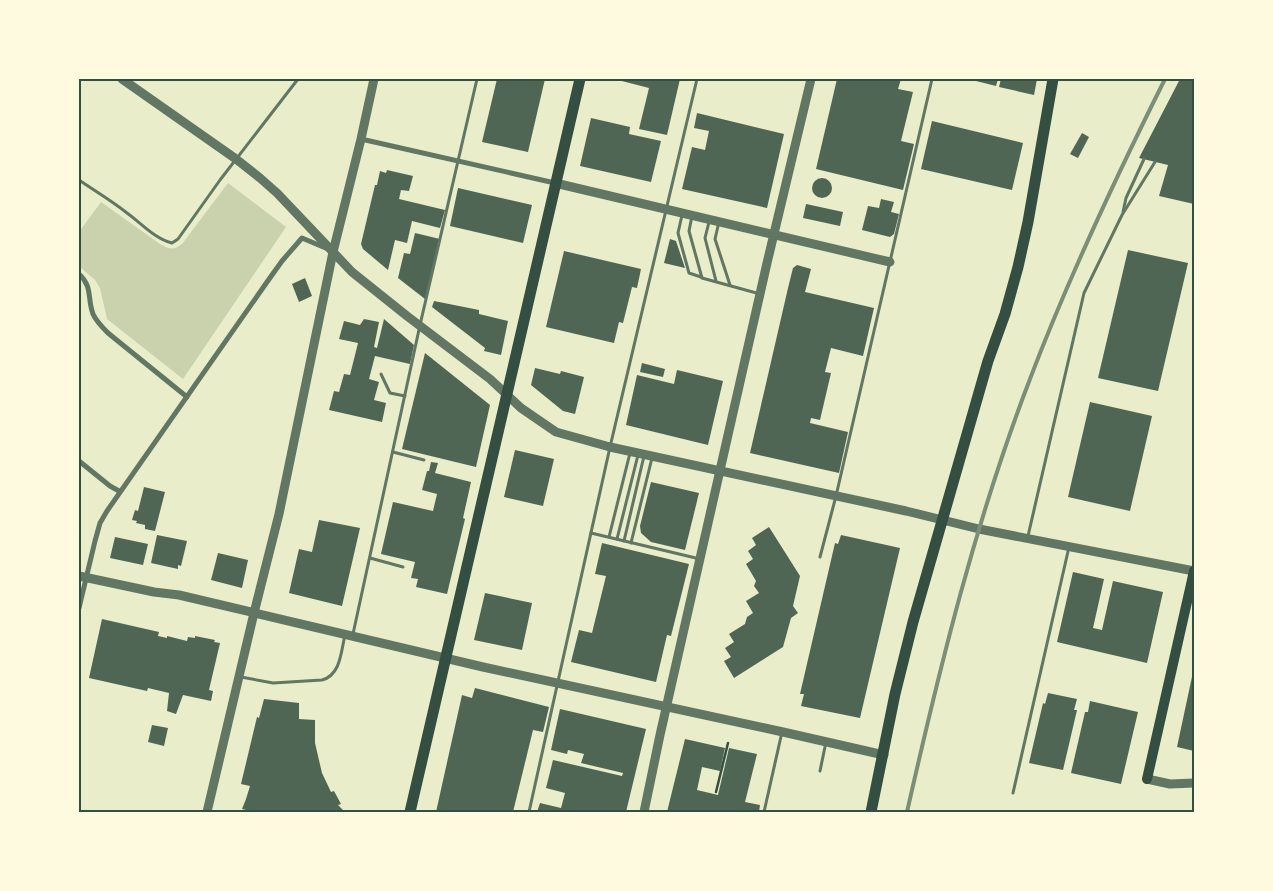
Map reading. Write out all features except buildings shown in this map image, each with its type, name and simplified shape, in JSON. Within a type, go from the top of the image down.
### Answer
[{"type":"main road","points":[[410,812],[580,79]]},
{"type":"main road","points":[[871,812],[913,622],[988,362],[1018,267],[1028,222],[1053,79]]},
{"type":"main road","points":[[1147,779],[1194,571]]},
{"type":"street","points":[[122,79],[236,159],[277,193],[359,278],[490,379],[521,408],[556,432],[610,447],[720,472],[906,510],[1027,539],[1194,571]]},
{"type":"street","points":[[207,812],[279,514],[333,252],[374,79]]},
{"type":"street","points":[[644,812],[760,294],[812,79]]},
{"type":"street","points":[[361,139],[890,262]]},
{"type":"street","points":[[79,608],[82,576],[100,523],[119,491],[267,282],[302,238],[333,252]]},
{"type":"street","points":[[79,274],[88,285],[93,315],[99,323],[108,333],[187,397]]},
{"type":"street","points":[[79,461],[119,491]]},
{"type":"street","points":[[82,576],[179,596],[557,683],[884,755]]},
{"type":"street","points":[[1147,779],[1170,784],[1194,783]]},
{"type":"lane","points":[[79,180],[127,212],[154,234],[172,243],[178,239],[236,159],[298,79]]},
{"type":"lane","points":[[239,676],[273,683],[322,680],[329,678],[337,668],[349,635],[370,558],[420,325],[477,79]]},
{"type":"lane","points":[[529,812],[610,447],[697,79]]},
{"type":"lane","points":[[820,557],[836,496],[932,79]]},
{"type":"lane","points":[[1122,215],[1126,198],[1144,159]]},
{"type":"lane","points":[[1027,539],[1084,293],[1122,215],[1155,162]]},
{"type":"lane","points":[[682,214],[678,233],[689,273],[760,294]]},
{"type":"lane","points":[[692,216],[689,231],[702,278]]},
{"type":"lane","points":[[709,220],[705,238],[716,282]]},
{"type":"lane","points":[[719,222],[715,239],[730,286]]},
{"type":"lane","points":[[381,374],[390,393],[405,396]]},
{"type":"lane","points":[[393,452],[424,460]]},
{"type":"lane","points":[[609,538],[642,453]]},
{"type":"lane","points":[[617,539],[642,453]]},
{"type":"lane","points":[[624,541],[642,453]]},
{"type":"lane","points":[[631,543],[642,453]]},
{"type":"lane","points":[[591,533],[700,560]]},
{"type":"lane","points":[[1013,793],[1069,547]]},
{"type":"lane","points":[[370,558],[403,567]]},
{"type":"lane","points":[[764,812],[782,732]]},
{"type":"lane","points":[[820,771],[826,742]]},
{"type":"path","points":[[716,792],[728,743]]},
{"type":"green space","points":[[228,183],[286,227],[183,379],[107,319],[100,288],[95,280],[79,266],[79,232],[101,202],[160,244],[169,248],[176,248],[182,244]]},
{"type":"railway","points":[[907,812],[961,593],[976,539],[1011,432],[1045,341],[1077,265],[1165,79]]}]
